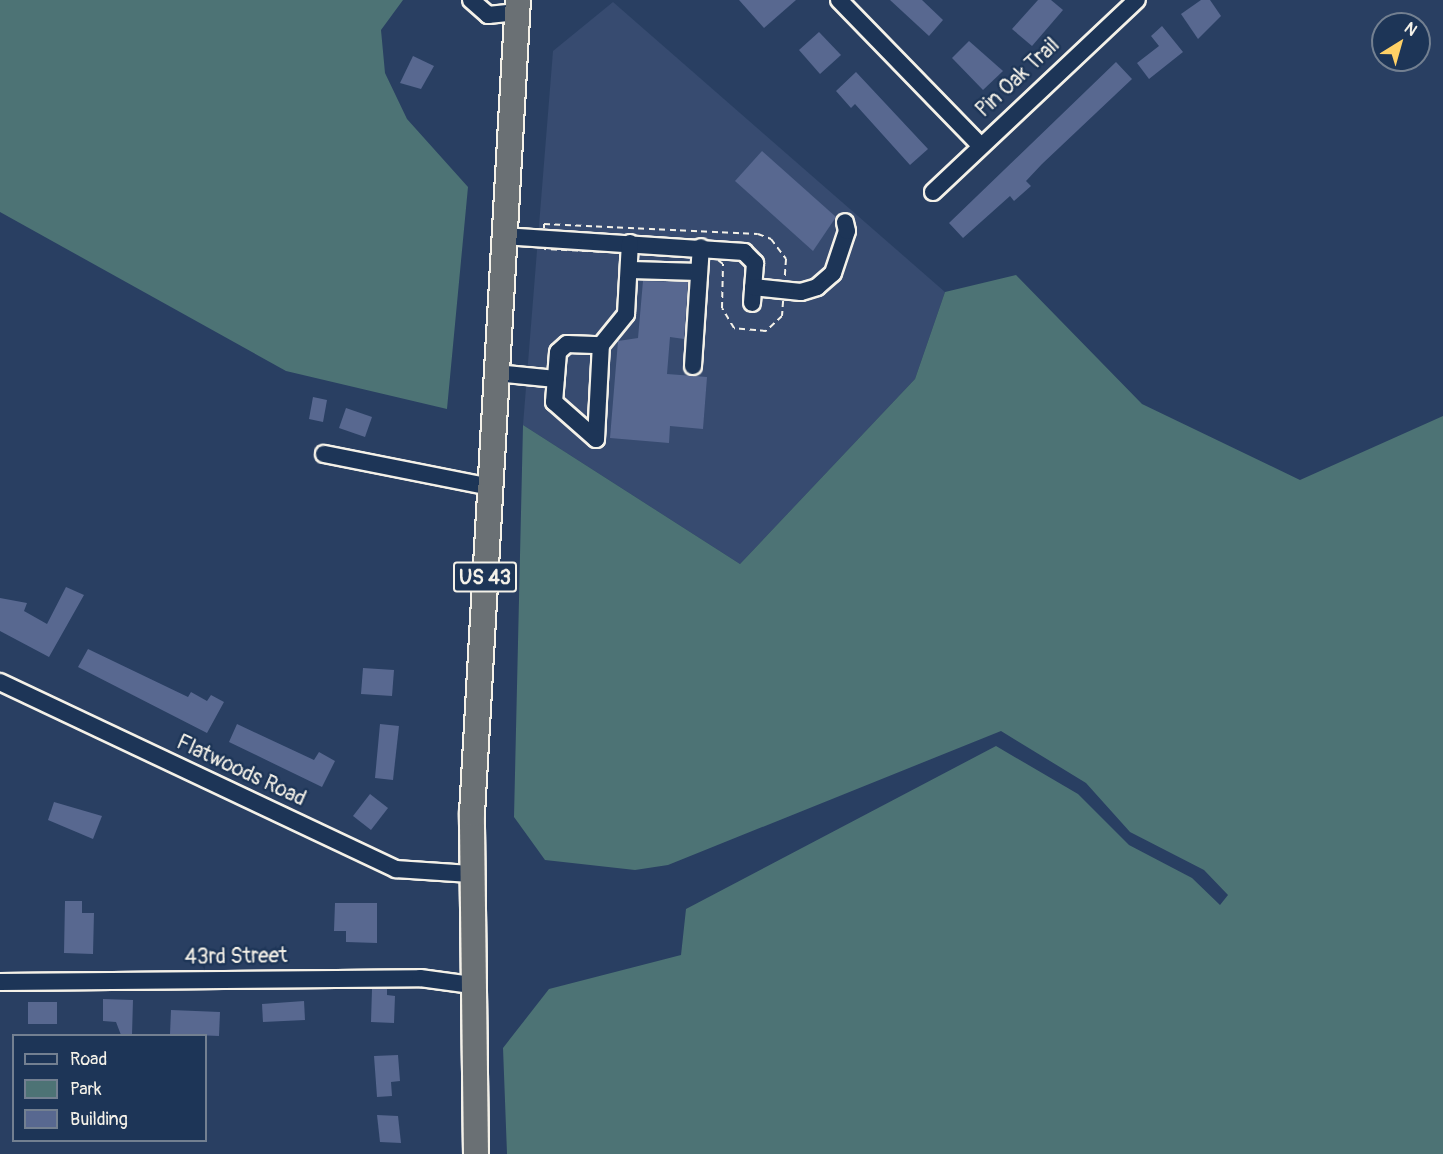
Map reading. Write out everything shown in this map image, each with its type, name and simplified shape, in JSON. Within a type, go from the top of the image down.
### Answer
[{"type":"highway","name":"US 43","points":[[476,1154],[470,874],[503,236],[512,4]]},
{"type":"street","points":[[471,0],[489,15],[512,4]]},
{"type":"street","points":[[839,0],[980,145]]},
{"type":"street","name":"Pin Oak Trail","points":[[933,192],[1127,2]]},
{"type":"street","points":[[503,236],[701,247],[744,252],[755,262],[752,295],[801,292],[818,287],[833,273],[848,231],[845,222]]},
{"type":"street","points":[[601,345],[567,344],[558,352],[554,402],[562,414],[596,439],[601,345],[626,314],[631,270],[630,243]]},
{"type":"street","points":[[693,366],[701,247]]},
{"type":"street","points":[[631,270],[699,272]]},
{"type":"street","points":[[496,373],[556,379]]},
{"type":"street","points":[[324,454],[489,487]]},
{"type":"street","name":"Flatwoods Road","points":[[0,682],[396,869],[470,874]]},
{"type":"street","name":"43rd Street","points":[[0,982],[420,978],[472,985]]},
{"type":"shaded area","points":[[613,2],[945,292],[915,379],[740,564],[523,425],[553,51]]},
{"type":"green space","points":[[0,0],[403,0],[381,30],[385,73],[407,119],[468,187],[447,409],[286,371],[0,212]]},
{"type":"green space","points":[[1016,275],[1142,404],[1300,480],[1443,416],[1443,1154],[507,1154],[503,1048],[549,989],[681,955],[686,909],[996,746],[1078,794],[1129,845],[1192,878],[1220,905],[1228,895],[1204,870],[1130,832],[1086,783],[1001,731],[668,865],[635,870],[545,860],[514,817],[523,425],[740,564],[915,379],[945,292]]},
{"type":"building","points":[[739,0],[796,0],[764,28]]},
{"type":"building","points":[[890,0],[922,0],[943,20],[929,36]]},
{"type":"building","points":[[1038,0],[1051,0],[1063,10],[1032,46],[1012,29]]},
{"type":"building","points":[[1201,0],[1210,0],[1221,16],[1198,39],[1181,14]]},
{"type":"building","points":[[1162,26],[1183,52],[1149,79],[1137,63],[1159,46],[1151,36]]},
{"type":"building","points":[[819,32],[841,55],[820,74],[799,50]]},
{"type":"building","points":[[969,41],[1003,71],[983,90],[952,58]]},
{"type":"building","points":[[413,56],[434,66],[421,89],[400,83]]},
{"type":"building","points":[[1116,62],[1132,79],[1042,164],[1026,181],[1031,186],[1014,201],[1010,196],[963,238],[949,223]]},
{"type":"building","points":[[856,72],[928,149],[910,165],[855,104],[851,108],[836,91]]},
{"type":"building","points":[[762,151],[836,217],[813,251],[735,181]]},
{"type":"building","points":[[643,281],[688,282],[684,339],[670,337],[667,374],[707,377],[703,429],[670,426],[669,443],[610,438],[618,341],[638,338]]},
{"type":"building","points":[[313,397],[327,400],[323,422],[309,419]]},
{"type":"building","points":[[346,408],[372,417],[365,437],[339,428]]},
{"type":"building","points":[[66,587],[84,595],[49,657],[0,631],[0,598],[27,603],[24,611],[47,624]]},
{"type":"building","points":[[88,649],[188,697],[191,692],[207,701],[211,695],[224,702],[207,733],[78,667]]},
{"type":"building","points":[[363,668],[394,670],[392,696],[361,694]]},
{"type":"building","points":[[237,724],[314,760],[319,752],[335,761],[322,787],[229,742]]},
{"type":"building","points":[[380,724],[399,726],[393,780],[375,778]]},
{"type":"building","points":[[370,794],[388,808],[371,830],[353,816]]},
{"type":"building","points":[[54,802],[102,816],[93,839],[48,820]]},
{"type":"building","points":[[65,901],[82,901],[82,913],[94,913],[93,954],[64,953]]},
{"type":"building","points":[[335,903],[377,903],[377,943],[346,942],[346,931],[334,931]]},
{"type":"building","points":[[372,989],[387,989],[387,995],[395,996],[394,1023],[371,1022]]},
{"type":"building","points":[[103,999],[133,1000],[132,1034],[121,1034],[116,1022],[103,1021]]},
{"type":"building","points":[[304,1001],[305,1020],[263,1022],[262,1004]]},
{"type":"building","points":[[28,1002],[57,1002],[57,1024],[28,1024]]},
{"type":"building","points":[[171,1010],[220,1012],[219,1036],[170,1034]]},
{"type":"building","points":[[398,1055],[400,1081],[391,1082],[392,1096],[377,1097],[374,1056]]},
{"type":"building","points":[[377,1115],[398,1116],[401,1143],[380,1142]]}]
